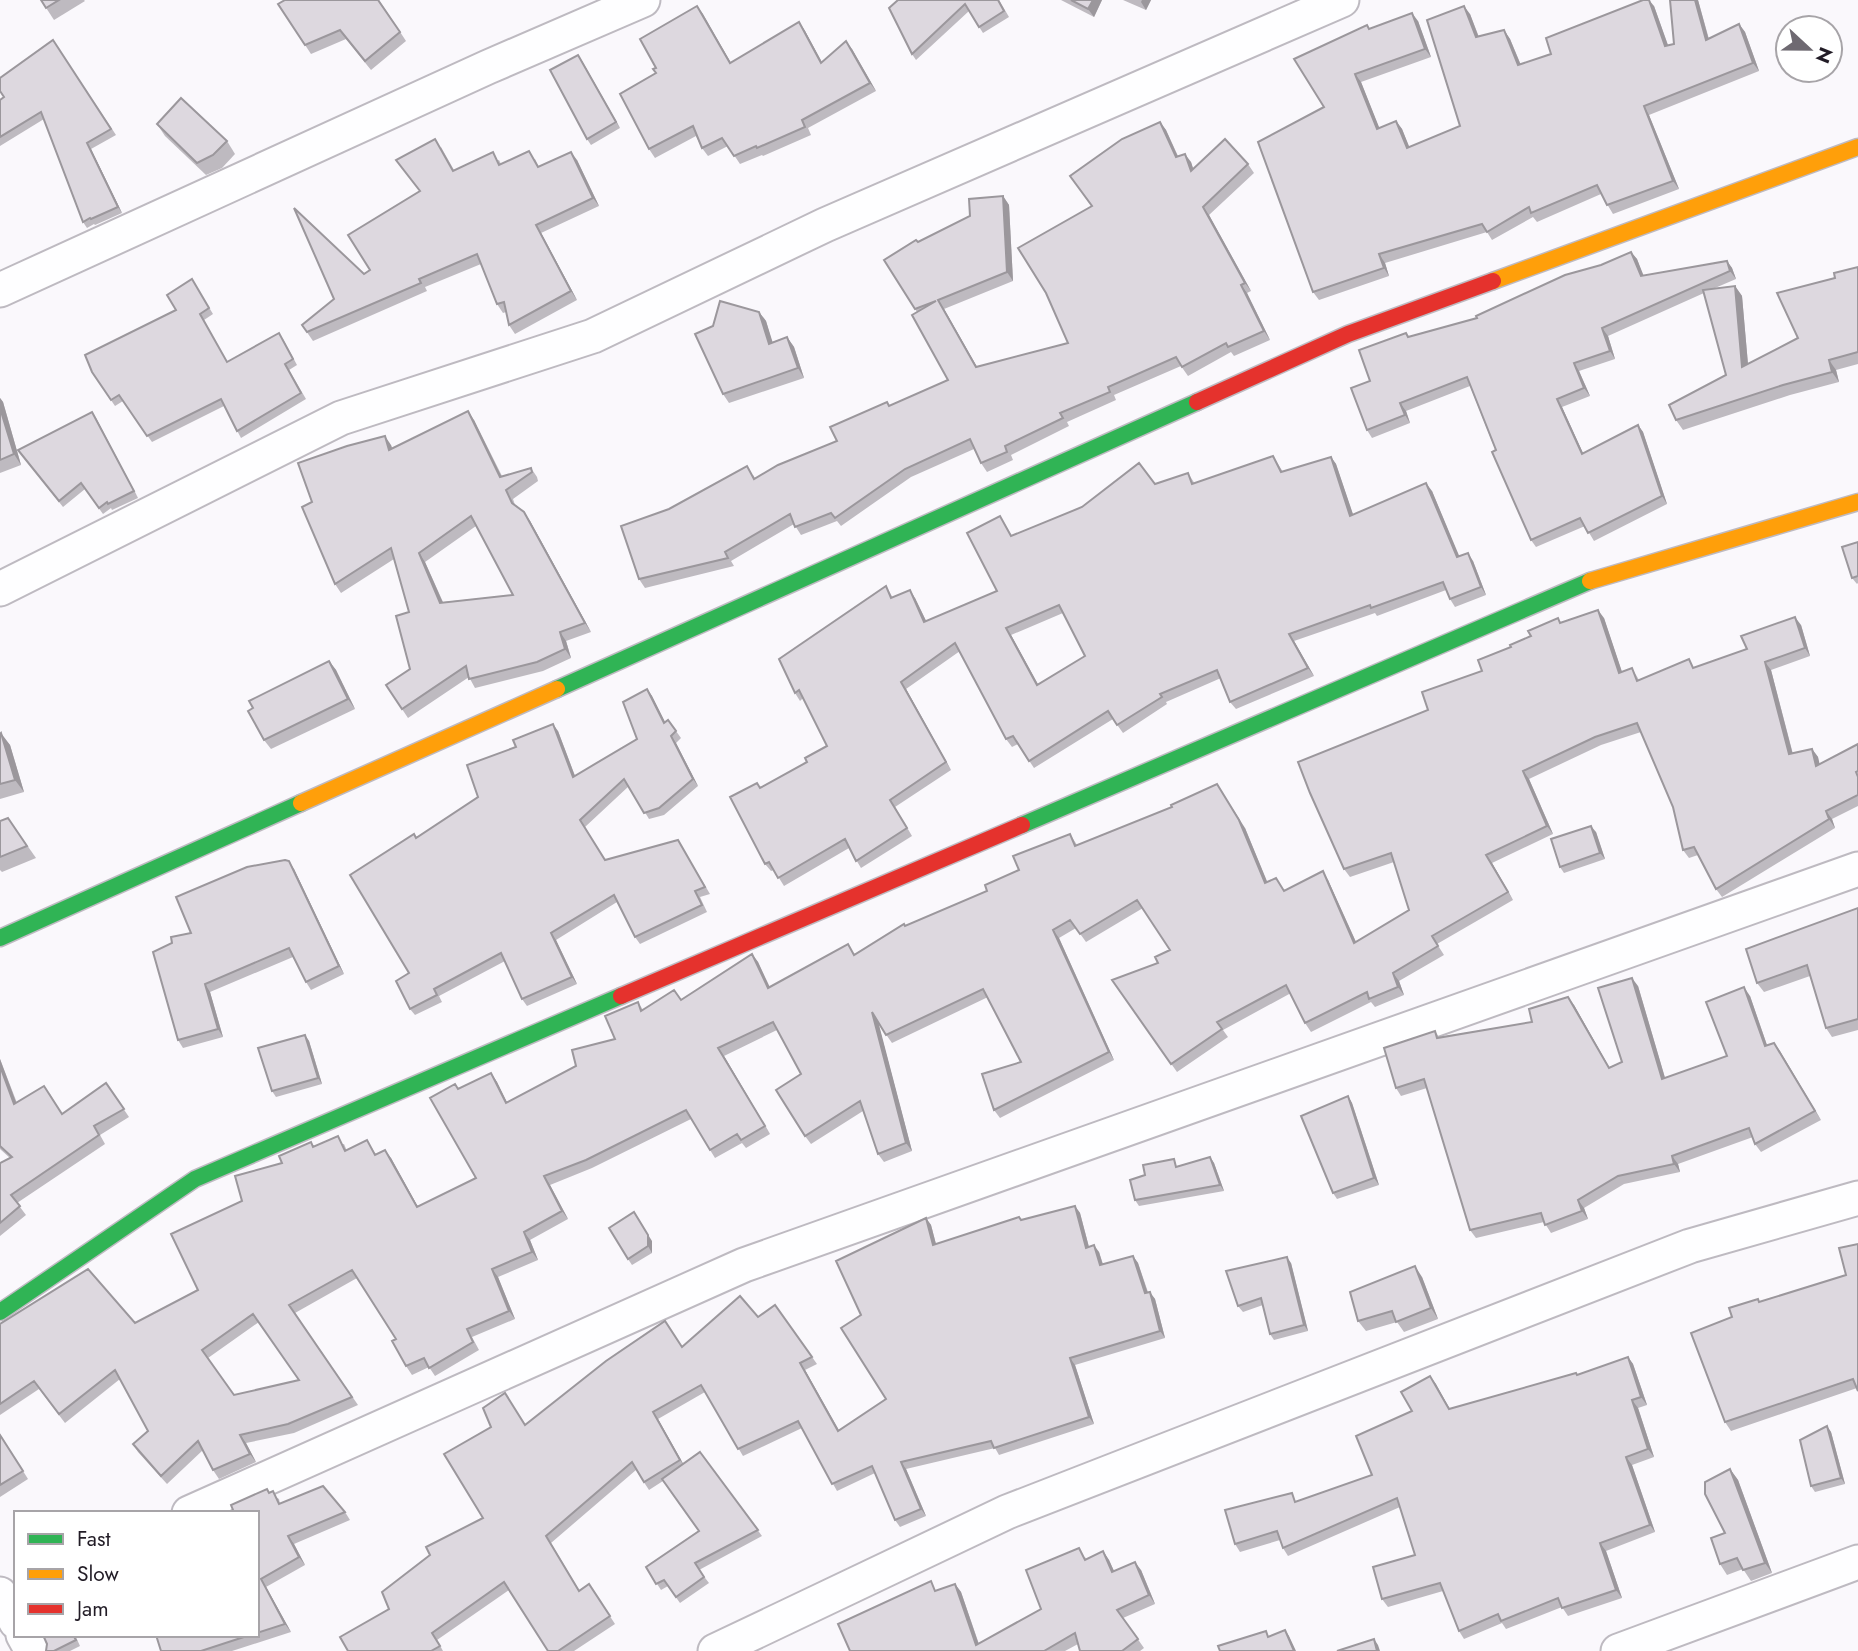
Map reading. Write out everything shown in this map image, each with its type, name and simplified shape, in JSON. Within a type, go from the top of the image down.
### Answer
[{"type":"street","points":[[0,290],[488,67],[643,0]]},
{"type":"street","points":[[0,589],[341,418],[593,336],[825,225],[1342,0]]},
{"type":"street","points":[[0,938],[1348,334],[1858,147]]},
{"type":"street","points":[[0,1312],[195,1179],[1593,580],[1858,502]]},
{"type":"street","points":[[193,1511],[744,1265],[1858,869]]},
{"type":"street","points":[[715,1651],[1007,1512],[1690,1246],[1858,1198]]},
{"type":"street","points":[[1618,1651],[1858,1562]]},
{"type":"building","points":[[41,0],[59,0],[46,8]]},
{"type":"building","points":[[285,0],[378,0],[400,32],[365,61],[340,30],[305,45],[278,4]]},
{"type":"building","points":[[898,0],[998,0],[1004,11],[979,27],[965,4],[912,54],[889,8]]},
{"type":"building","points":[[1071,0],[1093,0],[1088,9]]},
{"type":"building","points":[[1649,0],[1665,46],[1674,44],[1670,0],[1695,0],[1706,40],[1739,24],[1753,63],[1644,106],[1673,181],[1607,205],[1597,185],[1531,213],[1529,207],[1487,232],[1482,224],[1379,254],[1384,268],[1313,292],[1258,142],[1324,107],[1294,59],[1367,25],[1369,29],[1412,13],[1425,49],[1355,74],[1377,129],[1396,121],[1407,148],[1460,126],[1427,20],[1464,6],[1476,37],[1504,30],[1518,65],[1551,54],[1546,38]]},
{"type":"building","points":[[697,6],[730,63],[799,22],[821,63],[846,41],[870,83],[802,120],[805,127],[734,156],[722,138],[702,148],[693,126],[649,149],[620,94],[656,73],[653,69],[656,68],[640,39]]},
{"type":"building","points":[[53,40],[111,129],[87,143],[118,207],[83,222],[41,112],[0,137],[0,100],[4,97],[0,91],[0,78]]},
{"type":"building","points":[[578,55],[616,122],[587,139],[550,70]]},
{"type":"building","points":[[181,98],[227,141],[213,155],[197,163],[157,124]]},
{"type":"building","points":[[1160,122],[1176,157],[1185,154],[1191,171],[1225,139],[1248,164],[1203,207],[1245,283],[1241,285],[1264,331],[1228,347],[1226,343],[1182,367],[1176,357],[1108,387],[1110,392],[1060,413],[1063,418],[1005,446],[1007,452],[981,463],[970,439],[905,469],[835,518],[831,513],[795,527],[790,514],[725,552],[728,558],[639,579],[621,526],[669,509],[747,466],[754,479],[778,465],[837,441],[830,427],[887,402],[889,406],[948,380],[912,315],[936,301],[915,309],[884,260],[916,240],[918,242],[970,216],[969,199],[1003,196],[1007,272],[938,300],[976,367],[1068,343],[1046,293],[1018,248],[1092,206],[1070,176],[1122,139]]},
{"type":"building","points":[[435,139],[453,171],[493,152],[499,165],[529,151],[538,167],[571,152],[593,198],[536,225],[571,291],[509,325],[504,302],[497,304],[477,254],[419,279],[421,283],[307,332],[302,325],[334,299],[294,208],[364,274],[370,270],[348,235],[420,191],[396,160]]},
{"type":"building","points":[[1631,252],[1641,276],[1727,261],[1730,271],[1602,328],[1610,351],[1574,363],[1584,388],[1557,399],[1582,454],[1638,425],[1662,496],[1588,533],[1580,518],[1531,540],[1492,452],[1496,450],[1467,377],[1400,403],[1405,415],[1367,430],[1351,388],[1370,381],[1359,350],[1406,333],[1408,337],[1477,318],[1476,316],[1565,275],[1601,265]]},
{"type":"building","points":[[1858,267],[1858,352],[1829,360],[1832,372],[1676,420],[1669,405],[1726,375],[1703,290],[1735,286],[1742,367],[1798,338],[1777,293],[1835,278],[1834,273]]},
{"type":"building","points":[[192,279],[209,308],[200,314],[227,362],[279,333],[293,359],[285,364],[301,393],[237,431],[221,399],[147,436],[119,395],[111,400],[92,372],[85,355],[176,310],[167,295]]},
{"type":"building","points":[[720,301],[759,312],[769,344],[787,337],[798,368],[723,394],[695,334],[713,326]]},
{"type":"building","points":[[0,408],[14,454],[0,460]]},
{"type":"building","points":[[468,411],[500,477],[531,468],[532,472],[506,490],[512,503],[524,512],[585,623],[560,632],[565,649],[537,662],[469,679],[466,666],[402,709],[386,685],[410,669],[396,616],[409,612],[391,548],[335,584],[302,507],[312,502],[298,463],[385,436],[389,450]],"holes":[[[471,516],[513,595],[440,603],[419,553]]]},
{"type":"building","points":[[92,412],[134,491],[99,508],[81,483],[59,501],[18,450]]},
{"type":"building","points":[[1273,456],[1281,472],[1331,457],[1350,516],[1426,483],[1457,557],[1468,553],[1481,587],[1450,599],[1443,582],[1289,634],[1308,668],[1230,702],[1217,670],[1160,694],[1162,697],[1117,725],[1108,711],[1029,761],[1013,736],[1006,739],[955,643],[901,682],[946,762],[890,800],[907,828],[856,861],[845,839],[778,878],[769,862],[765,864],[730,797],[757,783],[760,788],[807,762],[805,758],[827,746],[799,690],[795,693],[779,659],[886,586],[891,598],[910,590],[924,622],[997,591],[967,533],[1000,516],[1011,536],[1082,507],[1139,463],[1155,484],[1188,473],[1192,484]],"holes":[[[1059,605],[1085,656],[1037,685],[1006,628]]]},
{"type":"building","points":[[1858,542],[1858,576],[1852,578],[1842,547]]},
{"type":"building","points":[[1598,610],[1619,673],[1632,668],[1637,681],[1689,659],[1693,668],[1747,649],[1741,636],[1795,617],[1805,648],[1765,662],[1789,754],[1812,749],[1816,766],[1858,744],[1858,795],[1826,811],[1829,819],[1716,889],[1694,847],[1683,850],[1673,807],[1637,723],[1595,737],[1523,771],[1547,826],[1486,855],[1508,892],[1432,936],[1438,946],[1393,973],[1398,987],[1369,999],[1367,992],[1305,1023],[1286,985],[1217,1022],[1222,1029],[1171,1064],[1112,980],[1158,963],[1155,957],[1170,950],[1137,900],[1080,934],[1070,920],[1053,930],[1109,1052],[994,1110],[982,1074],[1021,1062],[983,989],[886,1035],[872,1012],[906,1143],[878,1154],[860,1101],[805,1136],[776,1090],[801,1074],[773,1022],[718,1048],[765,1126],[741,1140],[737,1134],[710,1150],[686,1110],[586,1160],[544,1176],[562,1211],[524,1232],[532,1252],[492,1269],[509,1311],[467,1329],[473,1342],[429,1368],[424,1358],[406,1366],[392,1341],[396,1339],[352,1270],[289,1305],[352,1397],[288,1424],[240,1435],[250,1454],[213,1470],[198,1441],[161,1476],[133,1444],[148,1431],[115,1370],[59,1414],[34,1381],[0,1404],[0,1324],[88,1269],[135,1323],[198,1290],[171,1234],[242,1201],[235,1176],[282,1163],[279,1156],[311,1142],[313,1147],[338,1136],[345,1151],[367,1140],[375,1155],[385,1150],[417,1207],[476,1178],[430,1098],[455,1084],[458,1089],[491,1073],[506,1103],[576,1066],[572,1050],[615,1039],[605,1016],[638,1002],[641,1011],[674,990],[681,1000],[752,954],[768,988],[848,944],[854,955],[904,924],[905,926],[987,891],[985,885],[1019,870],[1013,856],[1070,834],[1075,846],[1172,807],[1171,805],[1217,784],[1239,820],[1265,883],[1276,878],[1284,891],[1323,871],[1354,943],[1409,910],[1391,853],[1344,869],[1298,762],[1428,710],[1422,692],[1482,671],[1478,660],[1531,636],[1528,631],[1558,618],[1560,623]],"holes":[[[253,1314],[299,1380],[234,1395],[202,1350]]]},
{"type":"building","points":[[329,661],[348,699],[264,740],[248,711],[253,708],[249,701]]},
{"type":"building","points":[[647,689],[664,723],[668,720],[676,731],[671,736],[693,779],[659,808],[644,813],[624,779],[580,820],[605,860],[678,840],[705,887],[695,891],[702,905],[635,937],[614,895],[551,933],[572,977],[522,999],[501,953],[434,989],[437,995],[410,1009],[396,981],[409,973],[350,875],[414,834],[416,838],[478,797],[467,765],[516,747],[513,740],[553,724],[573,777],[637,739],[623,702]]},
{"type":"building","points":[[0,734],[15,780],[0,784]]},
{"type":"building","points":[[8,818],[27,846],[0,857],[0,821]]},
{"type":"building","points":[[1591,826],[1600,853],[1560,867],[1551,839]]},
{"type":"building","points":[[289,861],[339,966],[306,982],[289,948],[205,984],[218,1029],[178,1040],[153,952],[172,943],[171,937],[191,933],[176,897],[247,867]]},
{"type":"building","points":[[1858,908],[1858,1019],[1826,1028],[1807,965],[1757,983],[1746,949]]},
{"type":"building","points":[[1632,978],[1662,1079],[1727,1056],[1706,1002],[1744,987],[1765,1046],[1774,1043],[1815,1111],[1755,1144],[1749,1128],[1672,1156],[1674,1164],[1618,1176],[1578,1200],[1582,1211],[1545,1225],[1541,1213],[1470,1230],[1424,1079],[1396,1088],[1384,1048],[1435,1031],[1437,1038],[1532,1022],[1529,1009],[1568,997],[1609,1068],[1622,1062],[1598,988]]},
{"type":"building","points":[[305,1035],[318,1078],[272,1091],[258,1048]]},
{"type":"building","points":[[0,1066],[14,1104],[44,1086],[62,1114],[106,1083],[124,1109],[94,1126],[99,1135],[11,1195],[20,1206],[0,1223],[0,1163],[12,1157],[0,1146]]},
{"type":"building","points":[[1348,1096],[1374,1178],[1333,1193],[1301,1116]]},
{"type":"building","points":[[1210,1157],[1220,1185],[1135,1200],[1130,1180],[1145,1175],[1143,1165],[1174,1159],[1176,1167]]},
{"type":"building","points":[[1075,1206],[1086,1248],[1094,1245],[1100,1265],[1133,1256],[1145,1293],[1150,1292],[1160,1331],[1070,1358],[1089,1417],[994,1448],[991,1441],[901,1462],[921,1509],[895,1520],[872,1466],[832,1484],[798,1421],[738,1449],[701,1385],[653,1412],[680,1460],[644,1482],[632,1462],[546,1536],[579,1591],[589,1584],[610,1616],[558,1651],[548,1651],[504,1582],[432,1633],[440,1646],[431,1651],[348,1651],[340,1637],[389,1609],[382,1592],[430,1555],[426,1547],[483,1518],[444,1454],[491,1427],[483,1408],[505,1393],[525,1425],[606,1361],[665,1321],[682,1347],[740,1296],[758,1317],[775,1305],[812,1357],[800,1363],[838,1431],[886,1399],[841,1328],[861,1315],[836,1261],[926,1218],[933,1245],[1019,1217],[1021,1220]]},
{"type":"building","points":[[634,1212],[648,1235],[648,1246],[628,1259],[609,1228]]},
{"type":"building","points":[[1858,1244],[1858,1391],[1853,1379],[1725,1422],[1691,1333],[1732,1317],[1729,1308],[1758,1299],[1759,1302],[1846,1275],[1839,1248]]},
{"type":"building","points":[[1287,1257],[1304,1325],[1270,1334],[1261,1298],[1238,1306],[1226,1271]]},
{"type":"building","points":[[1415,1266],[1431,1308],[1396,1322],[1392,1311],[1358,1321],[1350,1292]]},
{"type":"building","points":[[1628,1357],[1641,1397],[1632,1400],[1648,1449],[1626,1457],[1650,1525],[1600,1543],[1616,1590],[1562,1608],[1558,1598],[1501,1621],[1498,1614],[1459,1631],[1440,1583],[1382,1599],[1373,1567],[1415,1555],[1397,1498],[1283,1548],[1277,1531],[1235,1544],[1225,1510],[1292,1493],[1295,1502],[1372,1475],[1356,1436],[1412,1411],[1401,1392],[1430,1376],[1449,1409],[1576,1373],[1577,1375]]},
{"type":"building","points":[[1827,1426],[1841,1478],[1811,1486],[1800,1440]]},
{"type":"building","points":[[0,1435],[23,1471],[0,1485]]},
{"type":"building","points":[[700,1452],[758,1530],[695,1563],[704,1577],[676,1597],[664,1580],[656,1584],[646,1567],[699,1531],[662,1479]]},
{"type":"building","points":[[1730,1469],[1765,1563],[1743,1570],[1737,1558],[1720,1564],[1711,1538],[1725,1533],[1705,1494],[1705,1482]]},
{"type":"building","points":[[323,1486],[345,1512],[288,1536],[299,1557],[261,1579],[285,1624],[259,1632],[259,1511],[230,1511],[233,1510],[231,1505],[267,1489],[269,1493],[273,1491],[279,1504]]},
{"type":"building","points":[[1079,1548],[1085,1560],[1103,1551],[1112,1572],[1135,1562],[1149,1595],[1117,1610],[1138,1639],[1122,1651],[1080,1651],[1075,1633],[1044,1651],[850,1651],[838,1624],[931,1581],[935,1591],[955,1584],[976,1645],[1041,1609],[1026,1570]]},
{"type":"building","points":[[1285,1630],[1294,1651],[1220,1651],[1218,1646],[1266,1631],[1268,1637]]},
{"type":"building","points":[[44,1637],[74,1637],[76,1640],[54,1651],[46,1651]]},
{"type":"building","points":[[157,1637],[244,1637],[201,1651],[161,1651]]},
{"type":"building","points":[[1374,1639],[1377,1651],[1337,1651]]},
{"type":"traffic: fast","points":[[557,689],[1197,402]]},
{"type":"traffic: fast","points":[[1022,825],[1590,581]]},
{"type":"traffic: fast","points":[[0,938],[301,803]]},
{"type":"traffic: fast","points":[[0,1312],[195,1179],[621,996]]},
{"type":"traffic: slow","points":[[1493,281],[1858,147]]},
{"type":"traffic: slow","points":[[1590,581],[1858,502]]},
{"type":"traffic: slow","points":[[301,803],[557,689]]},
{"type":"traffic: jam","points":[[1197,402],[1348,334],[1493,281]]},
{"type":"traffic: jam","points":[[621,996],[1022,825]]}]
